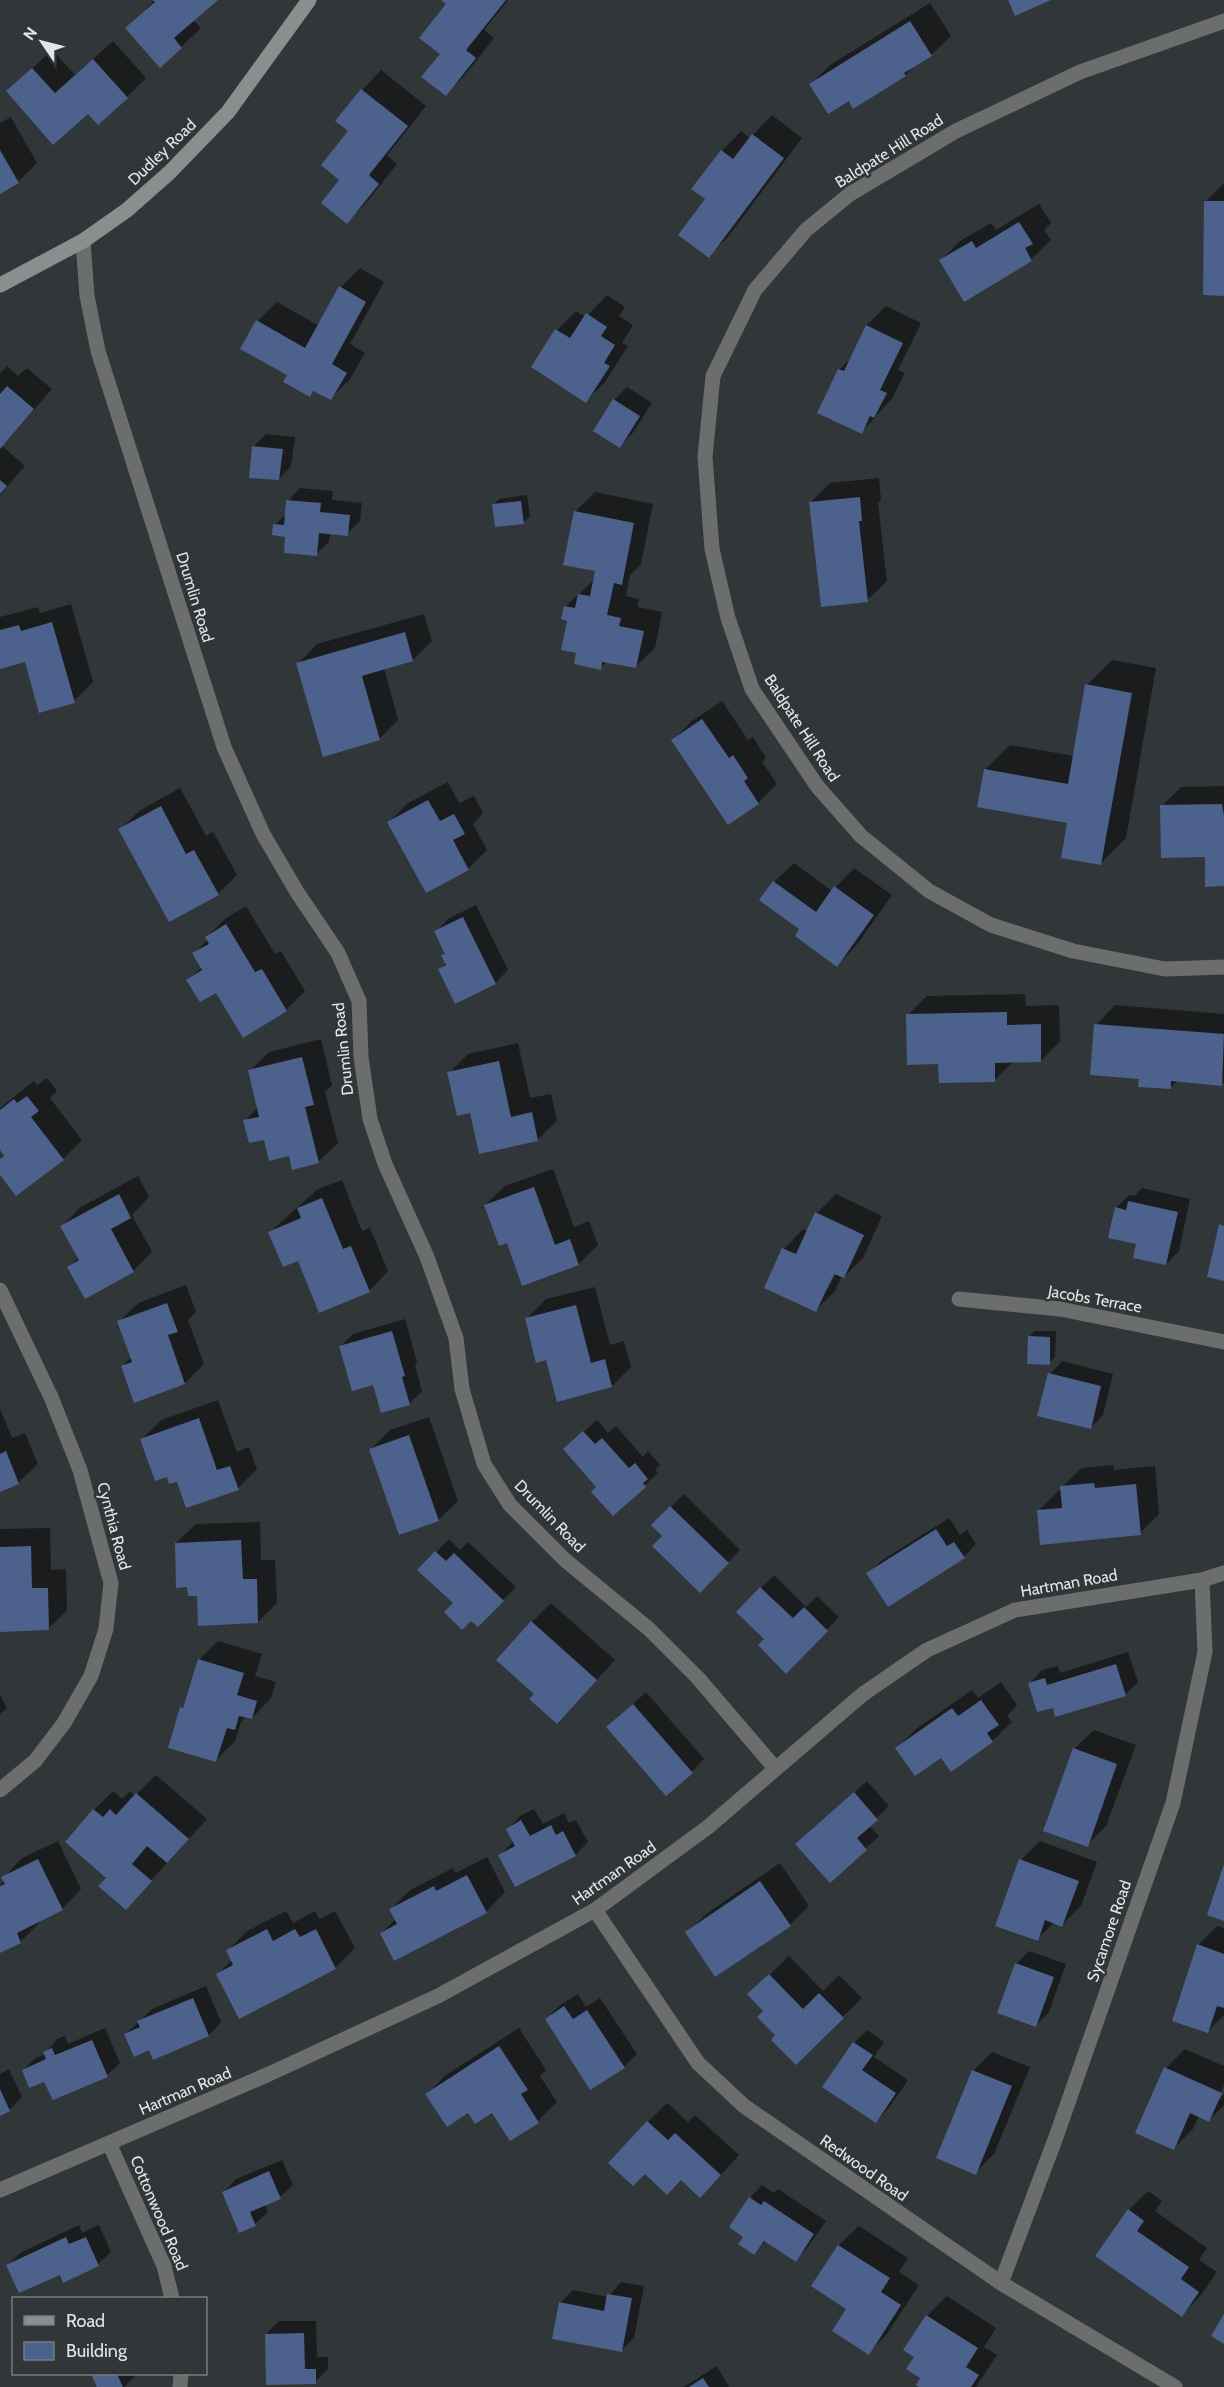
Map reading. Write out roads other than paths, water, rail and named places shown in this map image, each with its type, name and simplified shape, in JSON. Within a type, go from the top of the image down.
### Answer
[{"type":"street","name":"Dudley Road","points":[[0,285],[83,241],[127,210],[169,173],[228,112],[309,0]]},
{"type":"street","name":"Baldpate Hill Road","points":[[1224,21],[1080,72],[956,131],[850,194],[807,230],[755,290],[713,376],[705,457],[712,549],[728,618],[752,689],[817,786],[861,836],[929,891],[991,925],[1073,951],[1165,969],[1224,967]]},
{"type":"street","name":"Drumlin Road","points":[[83,241],[87,296],[98,351],[224,747],[263,834],[297,892],[338,953],[358,1001],[361,1057],[370,1119],[385,1164],[427,1257],[456,1338],[462,1389],[484,1464],[510,1505],[565,1560],[666,1645],[698,1678],[775,1768]]},
{"type":"street","name":"Cynthia Road","points":[[0,1290],[51,1397],[80,1470],[111,1583],[106,1629],[91,1676],[64,1723],[35,1761],[0,1790]]},
{"type":"street","name":"Jacobs Terrace","points":[[959,1299],[1060,1309],[1224,1342]]},
{"type":"street","name":"Hartman Road","points":[[0,2190],[269,2074],[438,1996],[596,1910],[708,1827],[863,1694],[927,1650],[1015,1610],[1202,1580],[1224,1573]]},
{"type":"street","name":"Sycamore Road","points":[[1001,2283],[1056,2137],[1173,1803],[1205,1652],[1202,1580]]},
{"type":"street","name":"Redwood Road","points":[[596,1910],[698,2063],[744,2106],[1001,2283],[1175,2387]]},
{"type":"street","name":"Cottonwood Road","points":[[109,2143],[164,2266],[172,2297]]}]
